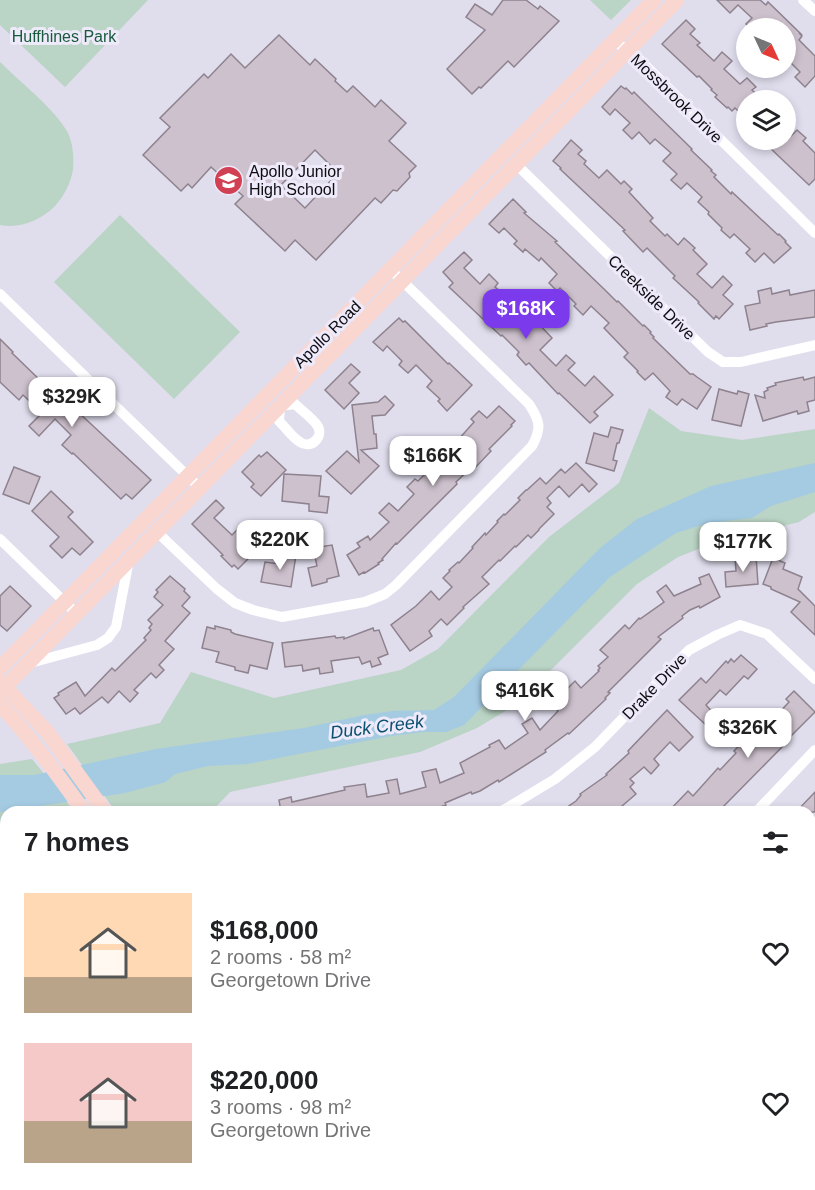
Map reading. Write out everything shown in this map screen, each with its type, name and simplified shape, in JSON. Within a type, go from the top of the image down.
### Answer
[{"type":"street","name":"Apollo Road","points":[[0,668],[654,0]]},
{"type":"street","name":"Apollo Road","points":[[2,687],[676,0]]},
{"type":"street","points":[[803,0],[815,11]]},
{"type":"street","name":"Mossbrook Drive","points":[[614,41],[636,57],[815,233]]},
{"type":"street","name":"Creekside Drive","points":[[516,164],[708,351],[723,362],[741,362],[815,345]]},
{"type":"street","points":[[156,531],[217,589],[235,603],[253,610],[282,616],[365,602],[385,594],[396,585],[532,446],[538,435],[539,420],[529,404],[390,269]]},
{"type":"street","points":[[0,294],[199,487]]},
{"type":"street","points":[[267,394],[280,405]]},
{"type":"street","points":[[0,539],[76,613]]},
{"type":"street","points":[[26,664],[97,645],[108,638],[116,627],[129,558]]},
{"type":"street","name":"Drake Drive","points":[[511,806],[555,779],[595,747],[688,650],[717,634],[740,625],[768,634],[815,679]]},
{"type":"street","points":[[2,687],[38,721],[101,806]]},
{"type":"street","points":[[0,705],[48,760],[80,806]]},
{"type":"street","points":[[762,806],[815,750]]},
{"type":"green space","name":"Huffhines Park","points":[[0,0],[148,0],[65,87],[0,25]]},
{"type":"green space","points":[[590,0],[631,0],[611,20]]},
{"type":"green space","points":[[0,62],[46,105],[62,124],[70,137],[73,155],[71,179],[58,202],[37,219],[15,226],[0,225]]},
{"type":"green space","points":[[120,215],[240,332],[174,399],[54,282]]},
{"type":"green space","points":[[649,408],[681,431],[742,440],[815,429],[815,512],[799,522],[714,543],[678,557],[637,584],[517,704],[477,728],[420,752],[230,792],[217,806],[112,806],[67,744],[160,723],[191,672],[274,698],[401,670],[438,649],[549,537],[619,483]]},
{"type":"green space","points":[[32,759],[70,806],[0,806],[0,764]]},
{"type":"water","name":"Duck Creek","points":[[815,463],[815,492],[771,506],[752,518],[708,523],[676,533],[610,577],[464,725],[446,732],[391,736],[248,764],[208,766],[175,774],[166,782],[125,793],[39,806],[0,806],[0,775],[34,775],[156,749],[304,728],[364,715],[392,711],[434,710],[454,697],[600,548],[637,519],[711,486]]},
{"type":"building","points":[[503,0],[526,0],[538,9],[540,6],[559,21],[514,67],[508,61],[472,94],[447,69],[485,30],[466,17],[475,4],[492,15]]},
{"type":"building","points":[[717,0],[760,0],[766,5],[768,2],[784,18],[752,18],[738,5],[730,13]]},
{"type":"building","points":[[686,20],[695,29],[690,34],[700,43],[697,45],[714,61],[722,52],[732,61],[724,69],[740,84],[747,78],[756,87],[752,90],[736,90],[736,109],[732,111],[715,97],[717,95],[699,76],[697,77],[662,44]]},
{"type":"building","points":[[796,29],[802,36],[799,40],[815,56],[815,76],[805,87],[796,78],[800,72],[796,68]]},
{"type":"building","points":[[279,35],[310,65],[315,59],[347,92],[353,86],[375,107],[381,100],[406,123],[389,141],[416,166],[409,173],[410,177],[381,203],[375,198],[316,260],[295,240],[285,251],[235,204],[243,196],[211,167],[192,188],[188,184],[181,191],[143,155],[170,127],[160,118],[204,74],[208,78],[231,54],[245,68]],"holes":[[[315,150],[338,173],[305,208],[281,185]]]},
{"type":"building","points":[[621,86],[632,94],[634,92],[712,170],[716,175],[714,177],[731,194],[732,192],[779,234],[791,248],[774,263],[764,253],[755,262],[746,253],[750,249],[734,234],[730,238],[721,230],[722,228],[708,214],[709,212],[698,202],[702,197],[687,183],[681,189],[671,180],[677,174],[663,161],[671,153],[655,139],[650,144],[639,132],[632,139],[623,130],[630,123],[615,109],[610,115],[602,107]]},
{"type":"building","points":[[796,131],[806,138],[803,141],[815,153],[815,179],[809,185],[772,150],[796,150]]},
{"type":"building","points":[[571,140],[582,150],[578,154],[586,161],[584,164],[599,178],[607,170],[621,184],[624,181],[632,189],[629,192],[653,218],[650,221],[665,236],[667,234],[678,245],[684,238],[695,248],[693,250],[707,264],[697,274],[712,288],[723,276],[732,285],[723,295],[733,304],[719,319],[716,316],[714,319],[647,248],[643,252],[623,231],[625,230],[553,161]]},
{"type":"building","points":[[513,199],[526,212],[524,213],[557,241],[555,242],[644,325],[653,338],[690,374],[711,387],[697,409],[682,399],[677,405],[666,397],[670,391],[653,373],[645,380],[624,357],[628,353],[604,328],[609,323],[591,306],[583,315],[574,306],[576,304],[560,288],[557,291],[549,283],[557,274],[541,258],[539,261],[525,249],[523,252],[514,244],[517,241],[504,228],[499,233],[489,224]]},
{"type":"building","points":[[464,252],[472,260],[464,268],[480,284],[489,274],[498,283],[495,287],[500,291],[495,296],[518,322],[525,315],[528,317],[534,310],[541,317],[536,321],[552,338],[540,350],[556,366],[566,355],[575,363],[568,370],[585,386],[594,376],[613,395],[594,412],[598,416],[590,423],[529,363],[526,365],[517,355],[519,352],[449,287],[453,283],[443,272]]},
{"type":"building","points":[[771,288],[772,294],[789,290],[790,295],[815,290],[815,317],[766,324],[767,326],[750,330],[745,306],[760,303],[758,291]]},
{"type":"building","points":[[399,318],[405,321],[472,385],[447,411],[438,401],[440,399],[427,387],[432,381],[416,365],[408,373],[399,365],[402,361],[387,346],[383,351],[373,342]]},
{"type":"building","points":[[0,339],[45,385],[47,383],[151,480],[132,499],[126,494],[121,499],[62,445],[71,435],[55,419],[39,436],[29,426],[42,413],[23,395],[19,400],[0,382]]},
{"type":"building","points":[[351,364],[360,372],[349,383],[359,393],[344,409],[325,390]]},
{"type":"building","points":[[803,377],[804,380],[815,377],[815,400],[807,402],[809,411],[798,414],[797,411],[763,421],[755,395],[765,398],[764,392],[768,390],[767,388],[776,385],[775,383]]},
{"type":"building","points":[[719,389],[737,394],[738,391],[749,394],[741,426],[712,420]]},
{"type":"building","points":[[385,396],[394,405],[385,415],[372,416],[377,448],[361,450],[379,466],[351,494],[326,471],[347,451],[359,462],[352,405],[378,402]]},
{"type":"building","points":[[499,406],[515,421],[512,426],[489,449],[491,451],[472,471],[470,469],[456,482],[457,484],[396,543],[379,564],[359,575],[347,555],[360,547],[357,543],[368,536],[370,540],[389,522],[379,513],[389,503],[398,511],[414,494],[407,487],[415,479],[418,481],[435,464],[433,461],[458,440],[474,422],[471,419],[479,411],[487,418]]},
{"type":"building","points":[[611,427],[623,430],[613,460],[617,461],[614,471],[586,463],[594,433],[608,437]]},
{"type":"building","points":[[267,452],[286,470],[261,496],[251,487],[254,484],[242,472],[259,455],[261,457]]},
{"type":"building","points":[[576,463],[597,484],[589,492],[582,484],[569,497],[559,486],[547,498],[551,503],[547,507],[554,514],[531,538],[528,535],[482,577],[489,584],[447,625],[441,619],[429,631],[432,636],[410,651],[391,625],[431,591],[439,600],[452,587],[443,578],[449,570],[459,563],[485,533],[486,535],[497,521],[520,500],[518,498],[526,490],[540,478],[546,484],[561,469],[565,473]]},
{"type":"building","points":[[14,467],[40,477],[29,504],[3,494]]},
{"type":"building","points":[[284,474],[321,476],[319,496],[329,497],[327,513],[309,511],[309,504],[282,501]]},
{"type":"building","points":[[51,491],[73,512],[68,517],[93,542],[80,555],[72,548],[62,558],[50,546],[59,537],[32,511]]},
{"type":"building","points":[[216,500],[224,508],[214,518],[232,535],[239,528],[261,546],[238,569],[234,565],[232,567],[192,524]]},
{"type":"building","points":[[332,545],[339,576],[312,586],[308,568],[317,566],[313,548]]},
{"type":"building","points":[[282,552],[296,555],[291,587],[261,582],[265,562],[280,564]]},
{"type":"building","points":[[756,556],[758,584],[726,587],[725,572],[736,571],[735,557]]},
{"type":"building","points":[[773,558],[785,563],[783,569],[802,577],[798,589],[815,606],[815,635],[791,612],[800,602],[763,584]]},
{"type":"building","points":[[709,574],[720,597],[682,616],[683,618],[658,637],[661,639],[608,692],[610,693],[606,699],[569,734],[545,750],[546,752],[499,782],[498,780],[480,791],[472,794],[471,792],[443,806],[280,806],[279,800],[291,797],[292,802],[345,790],[344,787],[365,784],[367,797],[389,793],[386,781],[397,779],[400,794],[426,787],[422,772],[436,769],[440,783],[464,773],[460,763],[499,740],[505,749],[528,733],[522,724],[532,718],[540,730],[558,711],[550,702],[559,693],[561,695],[575,681],[581,688],[599,671],[598,666],[608,657],[600,650],[625,625],[629,629],[639,618],[664,602],[657,592],[666,585],[674,596],[701,584],[699,578]]},
{"type":"building","points":[[170,576],[185,589],[184,591],[190,597],[182,606],[190,613],[165,641],[174,649],[159,665],[164,670],[156,678],[151,673],[134,690],[138,693],[130,702],[119,691],[108,703],[102,697],[80,714],[75,708],[66,714],[54,698],[59,695],[58,693],[76,682],[85,696],[112,668],[115,671],[146,640],[144,638],[151,630],[149,628],[152,624],[148,620],[163,605],[154,597],[158,592],[156,590]]},
{"type":"building","points":[[10,586],[31,606],[7,631],[0,625],[0,596]]},
{"type":"building","points":[[215,626],[231,630],[235,634],[273,643],[267,669],[250,665],[248,673],[216,662],[219,652],[202,648],[207,627],[215,629]]},
{"type":"building","points":[[373,628],[374,631],[379,630],[388,654],[378,658],[381,664],[372,667],[370,661],[362,664],[359,657],[331,661],[333,672],[320,674],[319,668],[303,671],[302,665],[285,667],[282,643],[335,636],[336,638],[344,637],[344,639]]},
{"type":"building","points":[[741,655],[757,669],[748,679],[744,676],[726,695],[720,690],[706,705],[715,715],[706,725],[679,700],[701,678],[706,683],[726,661],[728,663],[731,659],[734,662]]},
{"type":"building","points":[[794,691],[815,712],[724,806],[674,806],[688,791],[693,796],[718,768],[720,770],[736,753],[734,751],[760,724],[758,722],[767,714],[772,720],[789,702],[786,699]]},
{"type":"building","points":[[667,710],[693,737],[679,751],[670,742],[654,759],[659,765],[651,774],[644,767],[630,779],[634,783],[630,787],[636,794],[622,806],[569,806],[576,801],[580,794],[607,775],[629,753],[628,751]]},
{"type":"building","points":[[815,792],[815,806],[802,806]]},
{"type":"place","name":"Apollo Junior High School","points":[[228,180]]}]
